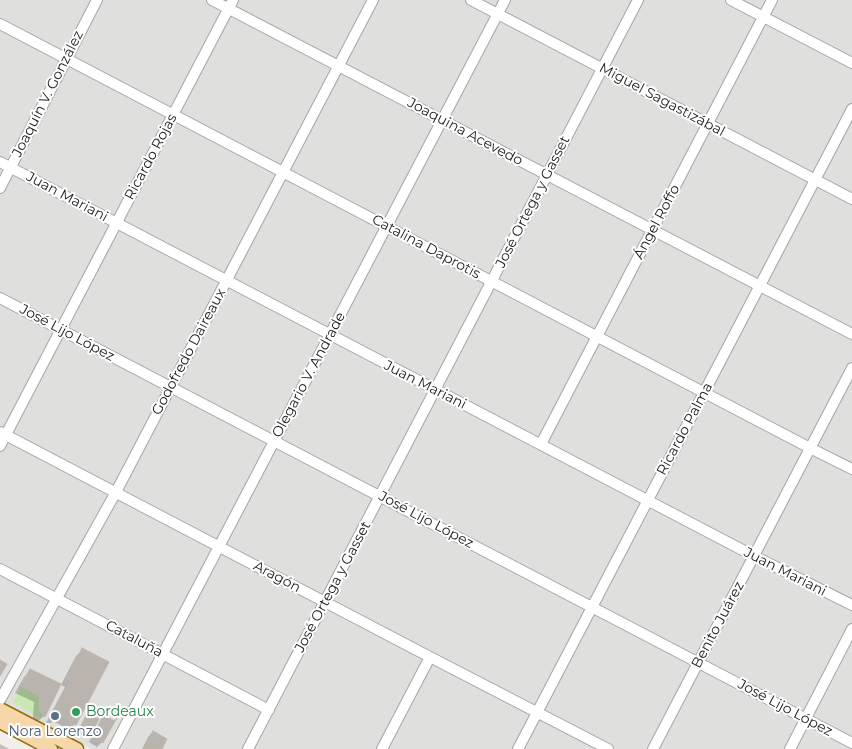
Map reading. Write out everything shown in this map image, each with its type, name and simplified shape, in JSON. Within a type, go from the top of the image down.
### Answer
[{"type":"main road","points":[[0,709],[77,749]]},
{"type":"main road","points":[[0,722],[51,749]]},
{"type":"street","name":"Joaquín V. González","points":[[0,188],[96,0]]},
{"type":"street","name":"Joaquina Acevedo","points":[[212,0],[231,4],[338,66],[852,334]]},
{"type":"street","name":"Godofredo Daireaux","points":[[0,700],[116,492],[373,0]]},
{"type":"street","name":"Miguel Sagastizábal","points":[[471,0],[852,199]]},
{"type":"street","name":"Olegario V. Andrade","points":[[113,749],[505,0]]},
{"type":"street","name":"José Ortega y Gasset","points":[[248,749],[638,0]]},
{"type":"street","points":[[731,0],[852,63]]},
{"type":"street","name":"Ángel Roffo","points":[[541,444],[772,0]]},
{"type":"street","name":"Ricardo Rojas","points":[[0,446],[3,433],[61,330],[231,4]]},
{"type":"street","name":"Catalina Daprotis","points":[[0,24],[852,469]]},
{"type":"street","name":"Ricardo Palma","points":[[518,749],[852,109]]},
{"type":"street","name":"Juan Mariani","points":[[0,162],[648,501],[852,605]]},
{"type":"street","name":"José Lijo López","points":[[0,298],[852,743]]},
{"type":"street","name":"Benito Juárez","points":[[653,749],[852,368]]},
{"type":"street","name":"Aragón","points":[[3,433],[608,749]]},
{"type":"street","name":"Cataluña","points":[[0,569],[269,710]]},
{"type":"street","points":[[790,749],[852,629]]},
{"type":"street","points":[[382,749],[430,657]]},
{"type":"shaded area","points":[[0,0],[852,0],[852,749],[91,749],[0,702]]},
{"type":"green space","points":[[21,686],[40,696],[39,710],[45,717],[43,719],[13,703]]},
{"type":"building","points":[[82,648],[109,662],[76,725],[73,723],[70,725],[70,720],[60,715],[54,720],[52,716],[71,680],[67,678]]},
{"type":"building","points":[[0,660],[7,664],[0,676]]},
{"type":"building","points":[[30,669],[61,684],[45,717],[39,710],[40,696],[21,686]]},
{"type":"building","points":[[108,709],[119,714],[103,743],[93,737]]},
{"type":"building","points":[[108,709],[119,714],[115,721],[106,717],[104,721],[102,720]]},
{"type":"building","points":[[89,710],[96,714],[95,717],[99,719],[91,734],[87,732],[86,734],[80,728]]},
{"type":"building","points":[[153,731],[167,739],[162,749],[143,749]]},
{"type":"place","name":"Bordeaux","points":[[76,712]]},
{"type":"place","name":"Nora Lorenzo","points":[[55,716]]}]
